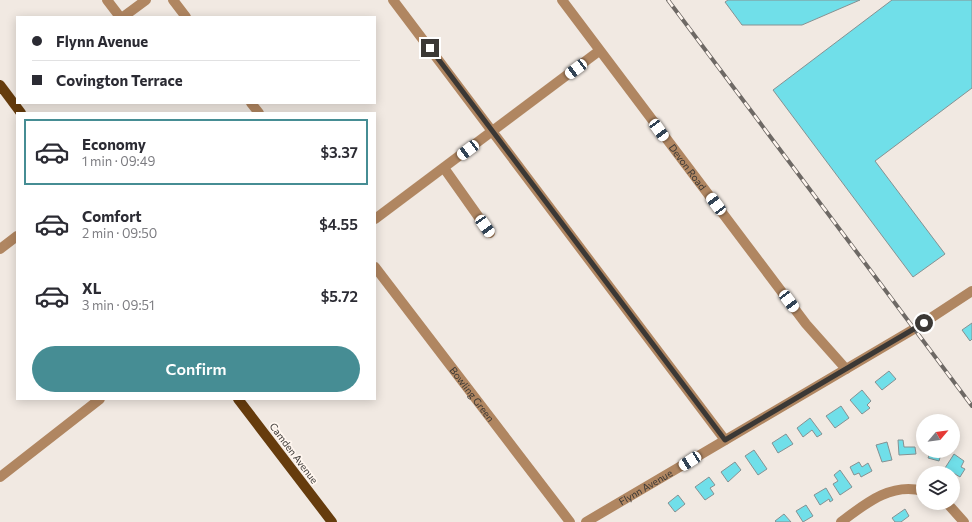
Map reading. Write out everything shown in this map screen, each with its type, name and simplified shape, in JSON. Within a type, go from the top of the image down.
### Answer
[{"type":"main road","points":[[0,85],[14,98]]},
{"type":"main road","name":"Camden Avenue","points":[[239,400],[332,522]]},
{"type":"street","points":[[107,0],[119,16]]},
{"type":"street","points":[[124,16],[146,0]]},
{"type":"street","points":[[173,0],[185,16]]},
{"type":"street","points":[[392,0],[725,440]]},
{"type":"street","name":"Devon Road","points":[[562,0],[806,324],[846,369]]},
{"type":"street","points":[[376,218],[600,51]]},
{"type":"street","points":[[252,104],[258,112]]},
{"type":"street","points":[[444,168],[490,233]]},
{"type":"street","points":[[0,249],[16,237]]},
{"type":"street","name":"Bowling Green","points":[[376,267],[570,522]]},
{"type":"street","name":"Flynn Avenue","points":[[586,522],[914,329],[972,291]]},
{"type":"street","points":[[0,477],[99,400]]},
{"type":"street","points":[[841,522],[872,500],[890,491],[907,488],[916,490]]},
{"type":"street","points":[[953,510],[964,522]]},
{"type":"building","points":[[728,0],[860,0],[802,25],[742,25],[725,2]]},
{"type":"building","points":[[892,0],[972,0],[972,88],[875,161],[945,254],[913,277],[773,90]]},
{"type":"building","points":[[972,323],[972,339],[970,341],[962,330]]},
{"type":"building","points":[[889,371],[896,379],[882,390],[875,382]]},
{"type":"building","points":[[862,390],[871,401],[867,405],[870,408],[862,414],[850,400]]},
{"type":"building","points":[[841,406],[849,418],[835,428],[826,416]]},
{"type":"building","points":[[810,418],[822,434],[817,437],[812,430],[803,437],[797,428]]},
{"type":"building","points":[[786,434],[793,444],[778,453],[772,443]]},
{"type":"building","points":[[898,440],[903,440],[904,447],[915,447],[916,454],[899,455]]},
{"type":"building","points":[[887,442],[892,460],[882,462],[876,445]]},
{"type":"building","points":[[754,450],[767,469],[758,475],[745,456]]},
{"type":"building","points":[[928,458],[940,458],[939,461]]},
{"type":"building","points":[[951,458],[960,458],[964,461],[961,467],[965,469],[960,477],[960,466],[946,466]]},
{"type":"building","points":[[735,462],[741,470],[728,482],[721,472]]},
{"type":"building","points":[[859,462],[862,467],[868,463],[872,471],[861,477],[859,473],[854,475],[850,467]]},
{"type":"building","points":[[840,470],[852,487],[840,495],[833,484],[838,481],[834,475]]},
{"type":"building","points":[[709,477],[715,485],[710,488],[714,494],[705,500],[695,487]]},
{"type":"building","points":[[826,488],[833,500],[830,502],[829,499],[820,505],[814,495]]},
{"type":"building","points":[[678,495],[685,504],[675,512],[668,503]]},
{"type":"building","points":[[806,505],[813,516],[803,522],[796,511]]},
{"type":"building","points":[[905,509],[909,516],[901,522],[895,522],[892,518]]},
{"type":"building","points":[[784,514],[791,522],[775,521]]},
{"type":"railway","points":[[668,0],[972,406]]},
{"type":"route","points":[[430,48],[706,417],[725,440],[924,323]]}]
